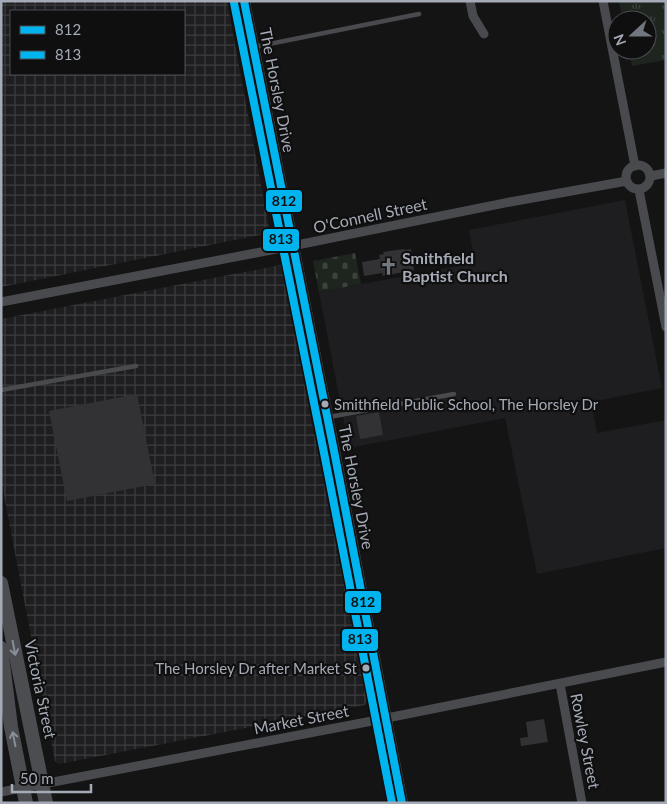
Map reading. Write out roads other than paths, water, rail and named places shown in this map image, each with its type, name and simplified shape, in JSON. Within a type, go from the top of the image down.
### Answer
[{"type":"main road","name":"The Horsley Drive","points":[[244,1],[402,803]]},
{"type":"main road","name":"Victoria Street","points":[[1,583],[46,803]]},
{"type":"main road","name":"Victoria Street","points":[[1,648],[9,696],[11,727],[26,803]]},
{"type":"street","points":[[470,1],[473,16],[484,34]]},
{"type":"street","points":[[603,1],[635,166]]},
{"type":"street","points":[[635,166],[645,167],[651,176],[648,185],[639,190],[633,188],[626,181],[627,173],[630,168],[635,166]]},
{"type":"street","points":[[651,176],[666,173]]},
{"type":"street","name":"O'Connell Street","points":[[1,302],[626,181]]},
{"type":"street","points":[[639,190],[666,327]]},
{"type":"street","name":"Market Street","points":[[1,792],[666,662]]},
{"type":"street","name":"Rowley Street","points":[[560,684],[582,803]]},
{"type":"lane","points":[[253,48],[420,14]]},
{"type":"lane","points":[[1,390],[136,366]]},
{"type":"lane","points":[[327,417],[454,394]]},
{"type":"place","name":"Smithfield Baptist Church","points":[[388,266]]},
{"type":"place","name":"Smithfield Public School, The Horsley Dr","points":[[325,404]]},
{"type":"place","name":"The Horsley Dr after Market St","points":[[366,668]]}]
